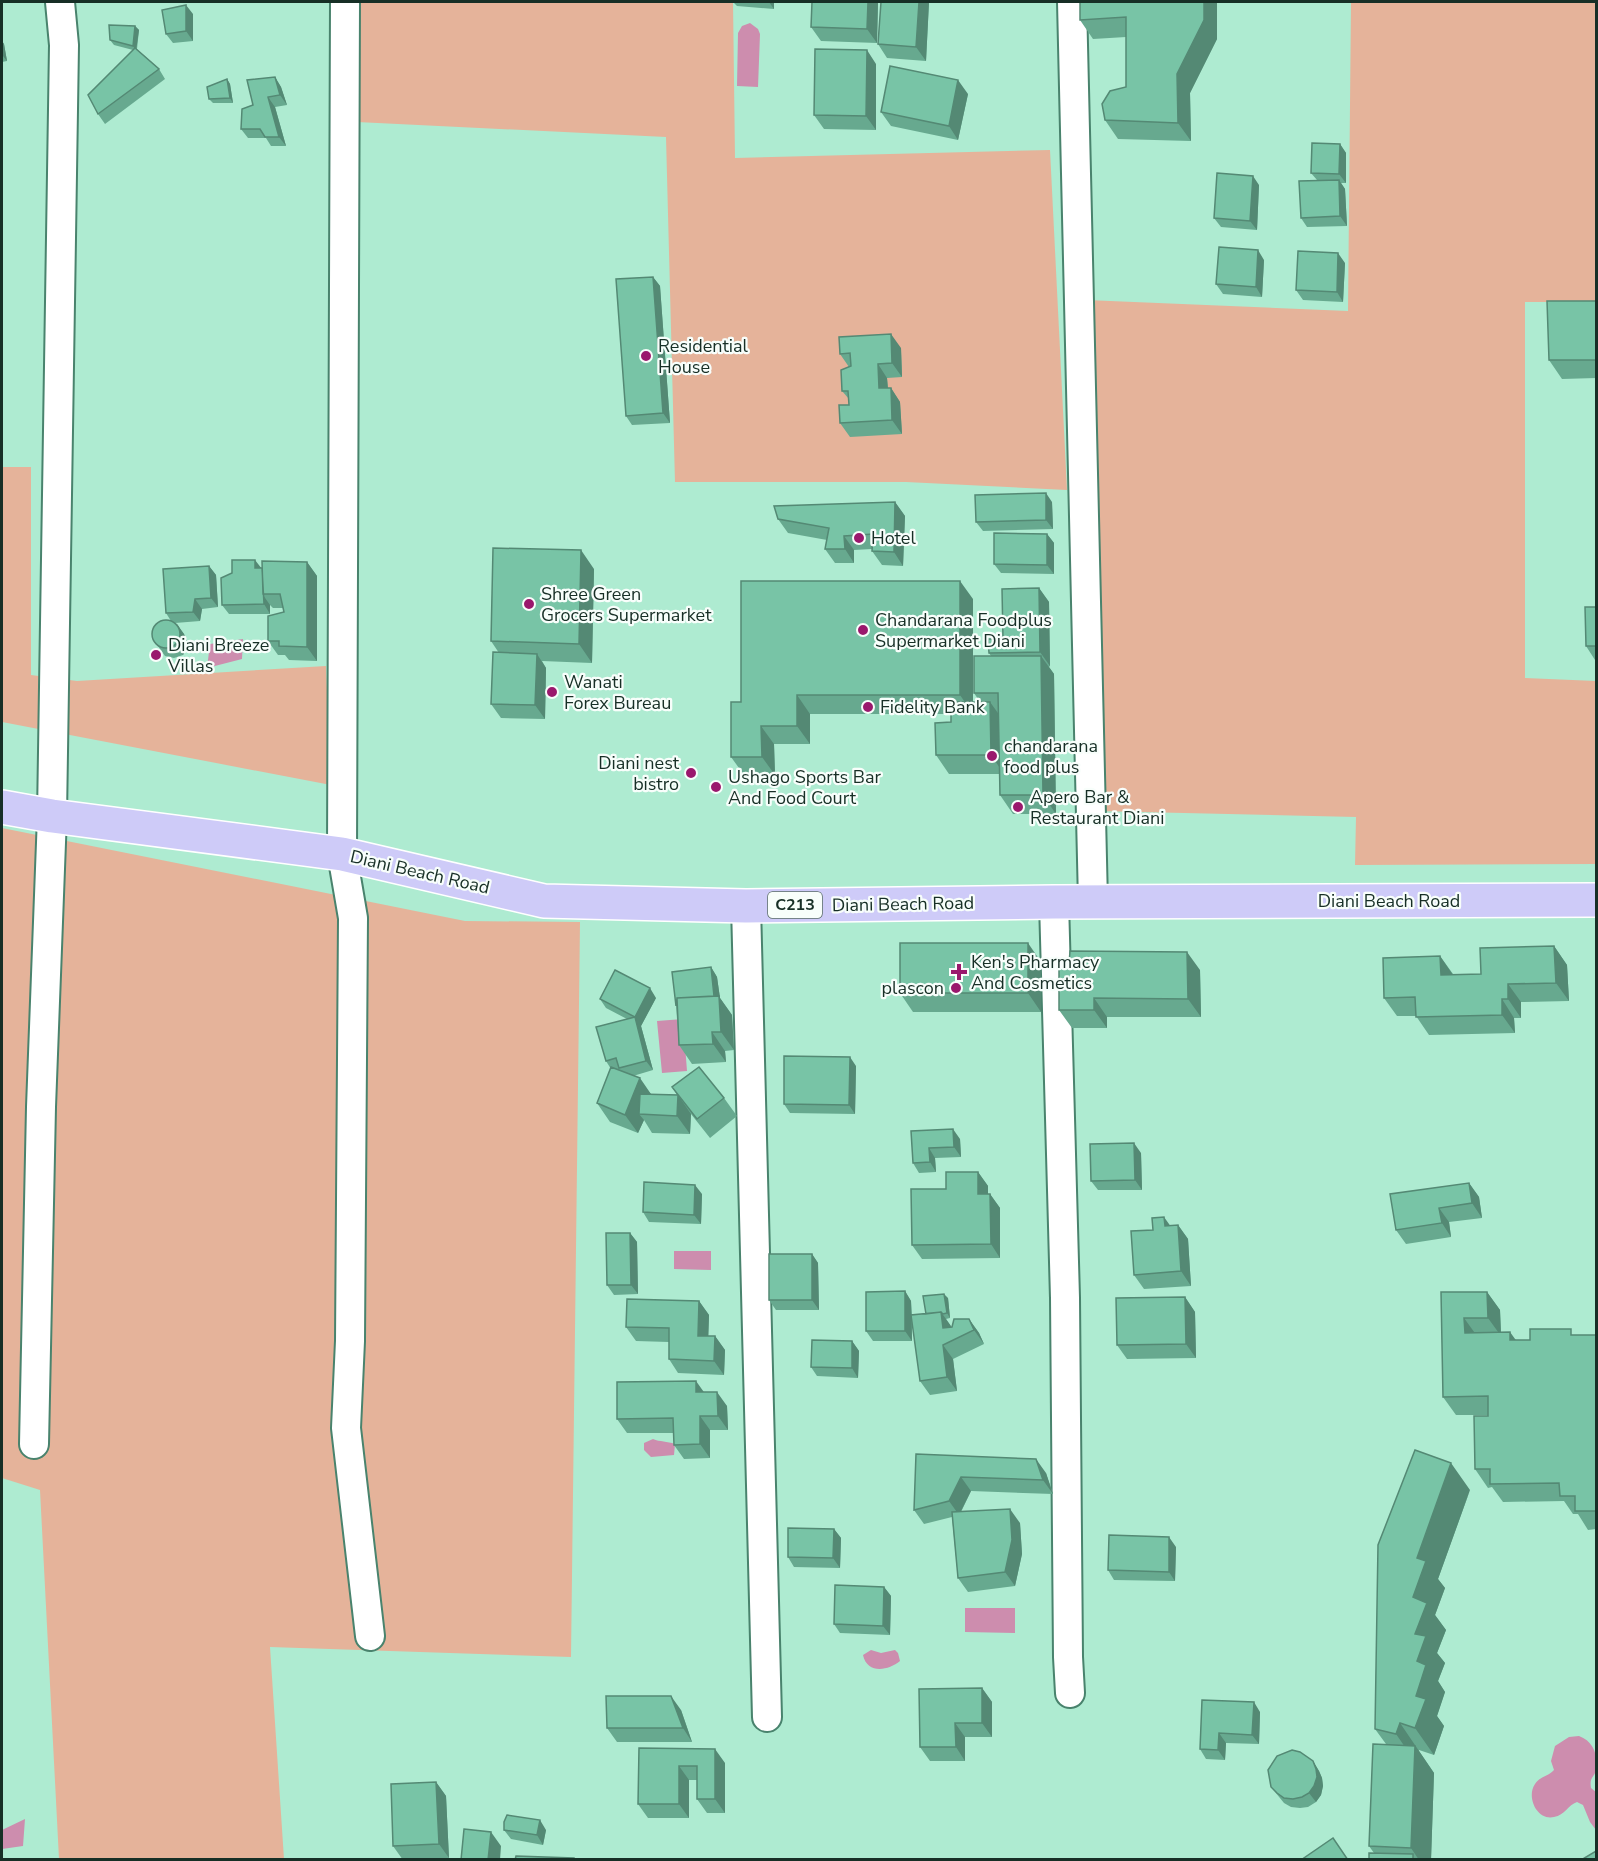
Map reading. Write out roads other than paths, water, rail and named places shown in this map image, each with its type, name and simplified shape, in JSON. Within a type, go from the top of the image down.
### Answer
[{"type":"main road","name":"Diani Beach Road","points":[[2,807],[52,816],[342,854],[544,901],[746,906],[1054,902],[1596,900]]},
{"type":"street","points":[[34,1444],[41,1107],[52,816],[64,45],[60,2]]},
{"type":"street","points":[[345,2],[342,854],[353,918],[350,1329],[346,1428],[370,1636]]},
{"type":"street","points":[[1072,2],[1092,902]]},
{"type":"street","points":[[1054,902],[1065,1298],[1070,1693]]},
{"type":"street","points":[[746,906],[767,1718]]},
{"type":"place","name":"Residential House","points":[[646,356]]},
{"type":"place","name":"Hotel","points":[[859,538]]},
{"type":"place","name":"Shree Green Grocers Supermarket","points":[[529,604]]},
{"type":"place","name":"Chandarana Foodplus Supermarket Diani","points":[[863,630]]},
{"type":"place","name":"Diani Breeze Villas","points":[[156,655]]},
{"type":"place","name":"Wanati Forex Bureau","points":[[552,692]]},
{"type":"place","name":"Fidelity Bank","points":[[868,707]]},
{"type":"place","name":"chandarana food plus","points":[[992,756]]},
{"type":"place","name":"Diani nest bistro","points":[[691,773]]},
{"type":"place","name":"Ushago Sports Bar And Food Court","points":[[716,787]]},
{"type":"place","name":"Apero Bar & Restaurant Diani","points":[[1018,807]]},
{"type":"place","name":"Ken's Pharmacy And Cosmetics","points":[[959,972]]},
{"type":"place","name":"plascon","points":[[956,988]]}]
